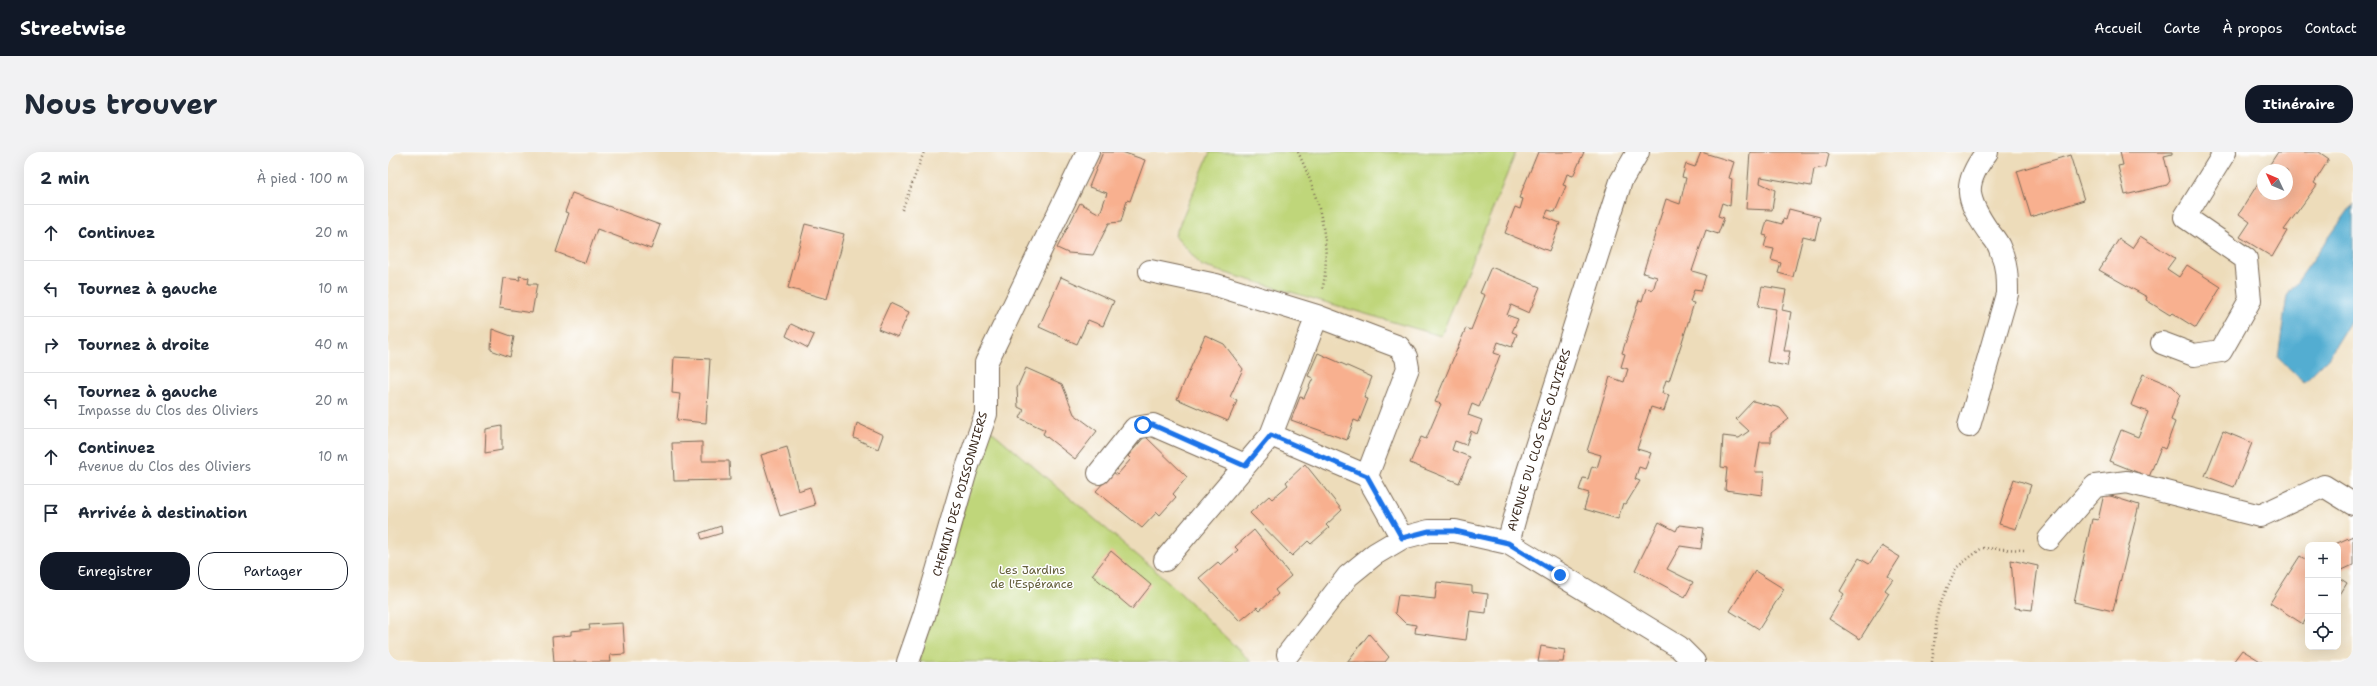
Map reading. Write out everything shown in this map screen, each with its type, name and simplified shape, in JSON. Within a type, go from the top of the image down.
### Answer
[{"type":"street","name":"CHEMIN DES POISSONNIERS","points":[[908,662],[929,601],[966,471],[986,414],[986,363],[1088,152]]},
{"type":"street","name":"AVENUE DU CLOS DES OLIVIERS","points":[[1638,152],[1621,181],[1528,474],[1508,543],[1679,647],[1694,662]]},
{"type":"street","points":[[1969,426],[2007,294],[2007,272],[2000,248],[1977,214],[1968,188],[1975,167],[1987,152]]},
{"type":"street","points":[[2162,343],[2194,355],[2221,351],[2250,300],[2246,259],[2185,217],[2225,152]]},
{"type":"street","points":[[1150,271],[1216,285],[1317,316],[1399,347],[1406,357],[1408,368],[1367,476]]},
{"type":"street","points":[[1165,560],[1271,435],[1317,316]]},
{"type":"street","points":[[1099,473],[1135,428],[1143,425],[1153,425],[1245,466]]},
{"type":"street","points":[[1271,435],[1367,476],[1402,538]]},
{"type":"street","points":[[2049,539],[2095,486],[2127,482],[2260,516],[2324,486],[2353,504]]},
{"type":"street","points":[[1288,654],[1348,576],[1375,554],[1402,538],[1429,531],[1455,531],[1508,543]]},
{"type":"path","points":[[902,210],[924,152]]},
{"type":"path","points":[[1298,152],[1312,182],[1323,226],[1326,273],[1317,316]]},
{"type":"path","points":[[1932,662],[1938,608],[1956,568],[1982,548],[2030,550],[2049,539]]},
{"type":"green space","points":[[1210,152],[1516,152],[1441,336],[1202,266],[1175,235]]},
{"type":"green space","name":"Les Jardins de l'Espérance","points":[[988,428],[1171,584],[1251,662],[918,662]]},
{"type":"water","points":[[2353,204],[2353,318],[2328,358],[2304,382],[2278,358],[2287,296]]},
{"type":"building","points":[[1103,152],[1122,152],[1145,160],[1130,201],[1127,200],[1121,222],[1109,223],[1093,255],[1068,253],[1057,248],[1080,203],[1100,214],[1107,193],[1089,187]]},
{"type":"building","points":[[1538,152],[1584,152],[1573,176],[1567,174],[1563,185],[1566,186],[1555,212],[1548,210],[1545,217],[1560,223],[1549,251],[1505,233],[1515,207],[1520,209],[1523,199],[1519,198]]},
{"type":"building","points":[[1701,152],[1734,162],[1729,178],[1732,179],[1730,206],[1722,203],[1718,216],[1724,218],[1718,234],[1706,230],[1692,271],[1706,275],[1701,291],[1694,290],[1690,302],[1694,303],[1669,381],[1666,380],[1662,393],[1669,395],[1664,411],[1651,407],[1637,449],[1651,453],[1645,469],[1639,467],[1635,479],[1640,481],[1626,504],[1623,503],[1618,519],[1584,509],[1589,493],[1579,490],[1583,478],[1588,479],[1592,466],[1597,468],[1601,455],[1587,451],[1610,377],[1624,382],[1628,369],[1621,367],[1625,354],[1622,353],[1639,300],[1642,301],[1646,288],[1653,290],[1657,277],[1643,273],[1666,199],[1680,204],[1686,178],[1682,177],[1686,164],[1695,167]]},
{"type":"building","points":[[1750,152],[1826,152],[1829,154],[1826,167],[1814,169],[1811,186],[1761,177],[1760,183],[1775,190],[1772,210],[1746,209]]},
{"type":"building","points":[[2120,152],[2172,152],[2172,154],[2164,156],[2170,181],[2167,185],[2125,195],[2118,166],[2123,165]]},
{"type":"building","points":[[2278,152],[2319,152],[2329,159],[2314,183],[2317,185],[2284,230],[2287,231],[2272,257],[2240,237],[2250,222],[2239,214],[2257,185],[2257,200],[2293,200],[2293,164],[2270,164]]},
{"type":"building","points":[[2070,155],[2084,200],[2031,217],[2017,171]]},
{"type":"building","points":[[572,193],[660,225],[651,249],[597,229],[585,263],[556,252],[569,213],[565,212]]},
{"type":"building","points":[[1789,209],[1820,217],[1815,239],[1803,236],[1793,277],[1778,273],[1781,263],[1771,260],[1774,249],[1764,247],[1767,236],[1763,235],[1767,220],[1782,224],[1783,219],[1786,220]]},
{"type":"building","points":[[805,224],[844,234],[827,299],[788,288]]},
{"type":"building","points":[[2140,236],[2175,258],[2167,269],[2179,277],[2187,265],[2221,287],[2196,328],[2172,313],[2170,315],[2146,300],[2147,297],[2099,270],[2119,239],[2132,248]]},
{"type":"building","points":[[1491,267],[1540,287],[1529,313],[1511,305],[1507,315],[1518,319],[1512,332],[1517,334],[1512,347],[1498,342],[1494,353],[1500,355],[1490,381],[1479,407],[1472,404],[1468,415],[1482,420],[1477,434],[1471,431],[1466,445],[1455,441],[1452,450],[1470,457],[1459,483],[1410,463],[1421,437],[1426,439],[1441,404],[1435,402],[1466,328],[1471,330],[1485,295],[1480,293]]},
{"type":"building","points":[[519,276],[529,278],[528,284],[537,284],[532,313],[499,308],[503,278],[520,280]]},
{"type":"building","points":[[1061,277],[1114,301],[1103,326],[1088,320],[1077,344],[1039,327]]},
{"type":"building","points":[[1762,286],[1786,290],[1782,310],[1791,312],[1784,351],[1790,351],[1787,366],[1767,362],[1776,309],[1758,306]]},
{"type":"building","points":[[890,303],[909,312],[898,337],[878,329]]},
{"type":"building","points":[[791,324],[814,335],[808,348],[786,336]]},
{"type":"building","points":[[492,329],[514,337],[510,357],[491,350]]},
{"type":"building","points":[[1205,335],[1224,344],[1243,369],[1230,397],[1237,401],[1228,421],[1177,399]]},
{"type":"building","points":[[1318,353],[1372,377],[1364,398],[1368,399],[1359,422],[1354,420],[1347,440],[1291,420],[1300,397],[1304,398],[1313,378],[1308,376]]},
{"type":"building","points":[[674,357],[710,359],[706,423],[677,420],[680,394],[672,393]]},
{"type":"building","points":[[1026,368],[1062,384],[1074,414],[1097,431],[1075,459],[1043,434],[1045,430],[1020,418],[1024,410],[1018,407],[1017,388]]},
{"type":"building","points":[[2143,374],[2172,386],[2180,394],[2171,420],[2175,422],[2165,449],[2161,447],[2149,477],[2109,461],[2121,430],[2138,437],[2143,425],[2148,412],[2131,405]]},
{"type":"building","points":[[1753,401],[1780,408],[1789,419],[1771,433],[1771,442],[1760,442],[1755,472],[1764,472],[1762,495],[1725,490],[1727,468],[1721,467],[1723,436],[1739,438],[1749,431],[1736,419]]},
{"type":"building","points":[[857,423],[883,435],[878,449],[854,438]]},
{"type":"building","points":[[502,426],[502,450],[485,453],[486,429]]},
{"type":"building","points":[[2223,431],[2252,443],[2234,487],[2205,476]]},
{"type":"building","points":[[1145,436],[1187,477],[1173,494],[1176,497],[1160,515],[1157,512],[1142,528],[1096,491],[1113,472],[1117,475],[1131,459],[1128,456]]},
{"type":"building","points":[[702,442],[702,461],[729,461],[730,480],[674,481],[672,443]]},
{"type":"building","points":[[787,447],[798,491],[810,487],[815,505],[780,516],[761,455]]},
{"type":"building","points":[[1305,464],[1342,510],[1326,525],[1329,528],[1311,544],[1308,541],[1292,556],[1250,513],[1269,496],[1272,499],[1288,485],[1286,482]]},
{"type":"building","points":[[2014,479],[2031,485],[2016,529],[1999,524]]},
{"type":"building","points":[[2104,494],[2139,505],[2113,611],[2074,602],[2092,519],[2098,520]]},
{"type":"building","points":[[1659,522],[1676,531],[1679,525],[1704,528],[1701,549],[1680,546],[1667,569],[1693,582],[1685,597],[1635,570]]},
{"type":"building","points":[[721,526],[722,533],[702,539],[700,533]]},
{"type":"building","points":[[1254,530],[1291,576],[1275,590],[1278,594],[1260,610],[1257,607],[1240,621],[1199,578],[1218,562],[1221,565],[1238,550],[1235,547]]},
{"type":"building","points":[[2353,536],[2353,565],[2341,571],[2341,542],[2340,542]]},
{"type":"building","points":[[1882,546],[1900,557],[1888,576],[1893,579],[1885,590],[1889,593],[1860,639],[1829,619],[1844,594],[1840,591],[1859,558],[1869,564]]},
{"type":"building","points":[[1111,551],[1151,585],[1132,609],[1092,575]]},
{"type":"building","points":[[2300,556],[2305,559],[2305,621],[2303,624],[2270,603]]},
{"type":"building","points":[[2011,560],[2038,566],[2032,610],[2015,608]]},
{"type":"building","points":[[1755,571],[1784,589],[1759,629],[1730,611]]},
{"type":"building","points":[[2341,579],[2347,583],[2341,593]]},
{"type":"building","points":[[1437,582],[1472,586],[1472,592],[1488,594],[1486,613],[1470,611],[1466,640],[1415,633],[1416,625],[1405,623],[1395,613],[1398,595],[1435,599]]},
{"type":"building","points":[[623,623],[625,654],[610,655],[611,662],[554,662],[552,637],[571,635],[571,631],[590,629],[589,625]]},
{"type":"building","points":[[1369,634],[1389,657],[1385,662],[1347,662]]},
{"type":"building","points":[[1541,646],[1565,650],[1563,662],[1538,662]]},
{"type":"building","points":[[2242,650],[2262,662],[2233,662]]},
{"type":"route","points":[[1143,425],[1153,425],[1245,466],[1271,435],[1367,476],[1402,538],[1429,531],[1455,531],[1508,543],[1560,575]]}]
